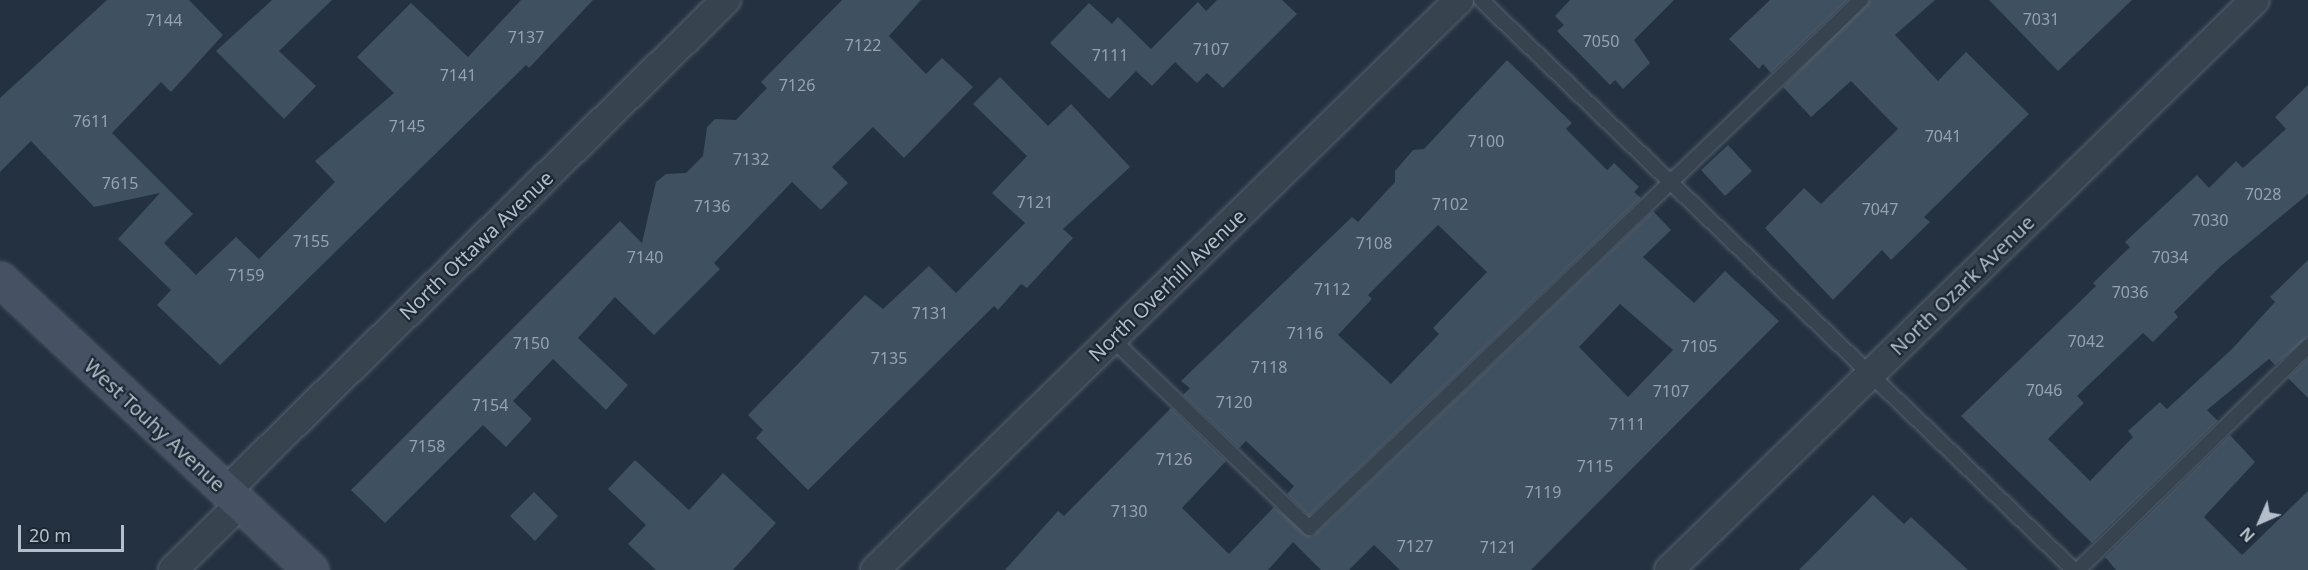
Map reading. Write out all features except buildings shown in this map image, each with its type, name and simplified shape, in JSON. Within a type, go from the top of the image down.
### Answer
[{"type":"main road","name":"West Touhy Avenue","points":[[0,279],[309,569]]},
{"type":"street","name":"North Ottawa Avenue","points":[[173,570],[233,498],[726,0]]},
{"type":"street","name":"North Overhill Avenue","points":[[875,570],[1459,0]]},
{"type":"street","name":"North Ozark Avenue","points":[[1669,570],[2255,0]]},
{"type":"lane","points":[[1481,0],[2076,570],[2308,346]]},
{"type":"lane","points":[[1112,339],[1309,528],[1672,184],[1861,0]]}]
